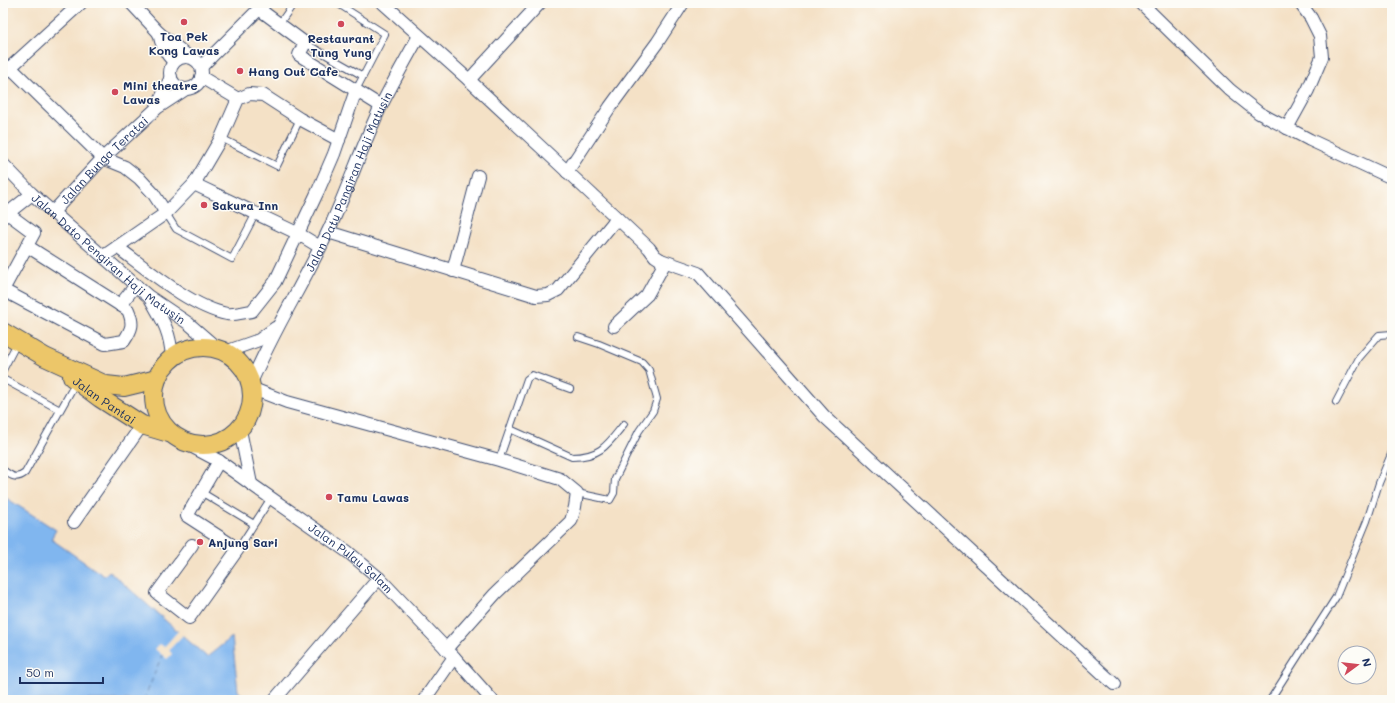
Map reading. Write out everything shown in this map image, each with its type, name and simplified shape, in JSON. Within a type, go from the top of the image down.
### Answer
[{"type":"main road","name":"Jalan Pantai","points":[[10,337],[45,357],[106,385],[124,387],[157,379]]},
{"type":"main road","points":[[202,346],[221,350],[233,356],[244,368],[251,385],[253,400],[249,416],[240,430],[227,440],[211,446],[195,446],[187,444],[169,433],[157,416],[153,400],[154,384],[161,369],[172,357],[186,349],[202,346]]},
{"type":"main road","name":"Jalan Pantai","points":[[45,357],[100,398],[142,425],[169,433]]},
{"type":"street","points":[[81,3],[7,70],[103,158],[125,166],[139,178],[153,193],[166,213]]},
{"type":"street","points":[[131,3],[159,33],[189,57],[198,62],[201,72],[238,99]]},
{"type":"street","points":[[383,3],[568,172],[649,248],[655,256],[661,260],[698,273],[824,416],[1114,684]]},
{"type":"street","points":[[469,80],[540,3]]},
{"type":"street","points":[[568,172],[610,106],[657,43],[683,3]]},
{"type":"street","points":[[1141,3],[1230,90],[1259,113],[1287,128],[1391,175]]},
{"type":"street","points":[[1287,128],[1308,90],[1322,57],[1320,36],[1311,18],[1300,3]]},
{"type":"street","points":[[157,108],[186,89],[195,85],[201,72],[262,6],[304,43],[299,55],[381,106]]},
{"type":"street","points":[[159,33],[161,44],[174,62]]},
{"type":"street","name":"Jalan Datu Pangiran Haji Matusin","points":[[251,385],[278,326],[328,232],[381,106],[419,36]]},
{"type":"street","points":[[186,89],[177,86],[171,78],[170,72],[174,62],[183,57],[189,57]]},
{"type":"street","points":[[157,108],[171,78]]},
{"type":"street","points":[[117,247],[172,287],[209,309],[229,314],[252,311],[275,282],[318,191],[334,154],[356,90]]},
{"type":"street","points":[[104,256],[166,213],[194,184],[220,138],[238,99],[249,94],[263,96],[300,119],[339,140]]},
{"type":"street","name":"Jalan Bunga Teratai","points":[[52,212],[103,158],[157,108]]},
{"type":"street","name":"Jalan Dato Pengiran Haji Matusin","points":[[3,164],[32,194],[148,296],[188,323],[221,350]]},
{"type":"street","points":[[453,271],[478,176]]},
{"type":"street","points":[[194,184],[297,233],[320,247]]},
{"type":"street","points":[[27,246],[128,310],[132,320],[130,332],[124,341],[105,344],[3,290],[34,233],[4,213],[32,194]]},
{"type":"street","points":[[328,232],[536,296],[548,295],[558,290],[617,218]]},
{"type":"street","points":[[614,326],[647,295],[663,266],[661,260]]},
{"type":"street","points":[[120,305],[136,285]]},
{"type":"street","points":[[148,296],[166,326],[170,339],[172,357]]},
{"type":"street","points":[[221,350],[259,340],[278,326]]},
{"type":"street","points":[[251,385],[288,402],[499,460],[560,479],[577,493],[576,507],[571,521],[495,594],[450,653],[424,700]]},
{"type":"street","points":[[74,522],[142,425]]},
{"type":"street","points":[[240,430],[251,484]]},
{"type":"street","name":"Jalan Pulau Salam","points":[[187,444],[219,461],[348,552],[379,578],[492,700]]},
{"type":"street","points":[[192,545],[157,592],[189,618],[238,549],[187,516],[219,461]]},
{"type":"street","points":[[276,700],[274,699],[379,578]]},
{"type":"lane","points":[[280,23],[294,3]]},
{"type":"lane","points":[[337,3],[385,34],[356,90]]},
{"type":"lane","points":[[304,43],[363,76]]},
{"type":"lane","points":[[220,138],[277,166],[300,119]]},
{"type":"lane","points":[[166,213],[176,229],[232,259],[256,213]]},
{"type":"lane","points":[[1336,402],[1359,358],[1379,335],[1392,334]]},
{"type":"lane","points":[[3,370],[10,337]]},
{"type":"lane","points":[[577,493],[610,500],[614,493],[615,479],[639,431],[653,412],[657,399],[649,370],[642,362],[599,344],[578,338]]},
{"type":"lane","points":[[499,460],[527,379],[532,375],[570,388]]},
{"type":"lane","points":[[3,379],[60,410]]},
{"type":"lane","points":[[3,470],[11,476],[16,477],[25,473],[77,381]]},
{"type":"lane","points":[[510,429],[572,457],[582,457],[588,456],[606,447],[624,424]]},
{"type":"lane","points":[[1270,700],[1336,597],[1367,521],[1379,483],[1392,452]]},
{"type":"lane","points":[[201,492],[254,524]]},
{"type":"lane","points":[[238,549],[271,498]]},
{"type":"water","points":[[3,496],[56,530],[51,539],[104,576],[109,571],[207,657],[232,637],[238,691],[248,700],[3,700]]},
{"type":"pier","points":[[179,630],[184,634],[169,650],[172,654],[167,659],[155,649],[160,644],[164,647]]},
{"type":"ferry route","points":[[144,700],[162,655]]},
{"type":"place","name":"Toa Pek Kong Lawas","points":[[184,22]]},
{"type":"place","name":"Restaurant Tung Yung","points":[[341,24]]},
{"type":"place","name":"Hang Out Cafe","points":[[240,71]]},
{"type":"place","name":"Mini theatre Lawas","points":[[115,92]]},
{"type":"place","name":"Sakura Inn","points":[[204,205]]},
{"type":"place","name":"Tamu Lawas","points":[[329,497]]},
{"type":"place","name":"Anjung Sari","points":[[200,542]]}]
